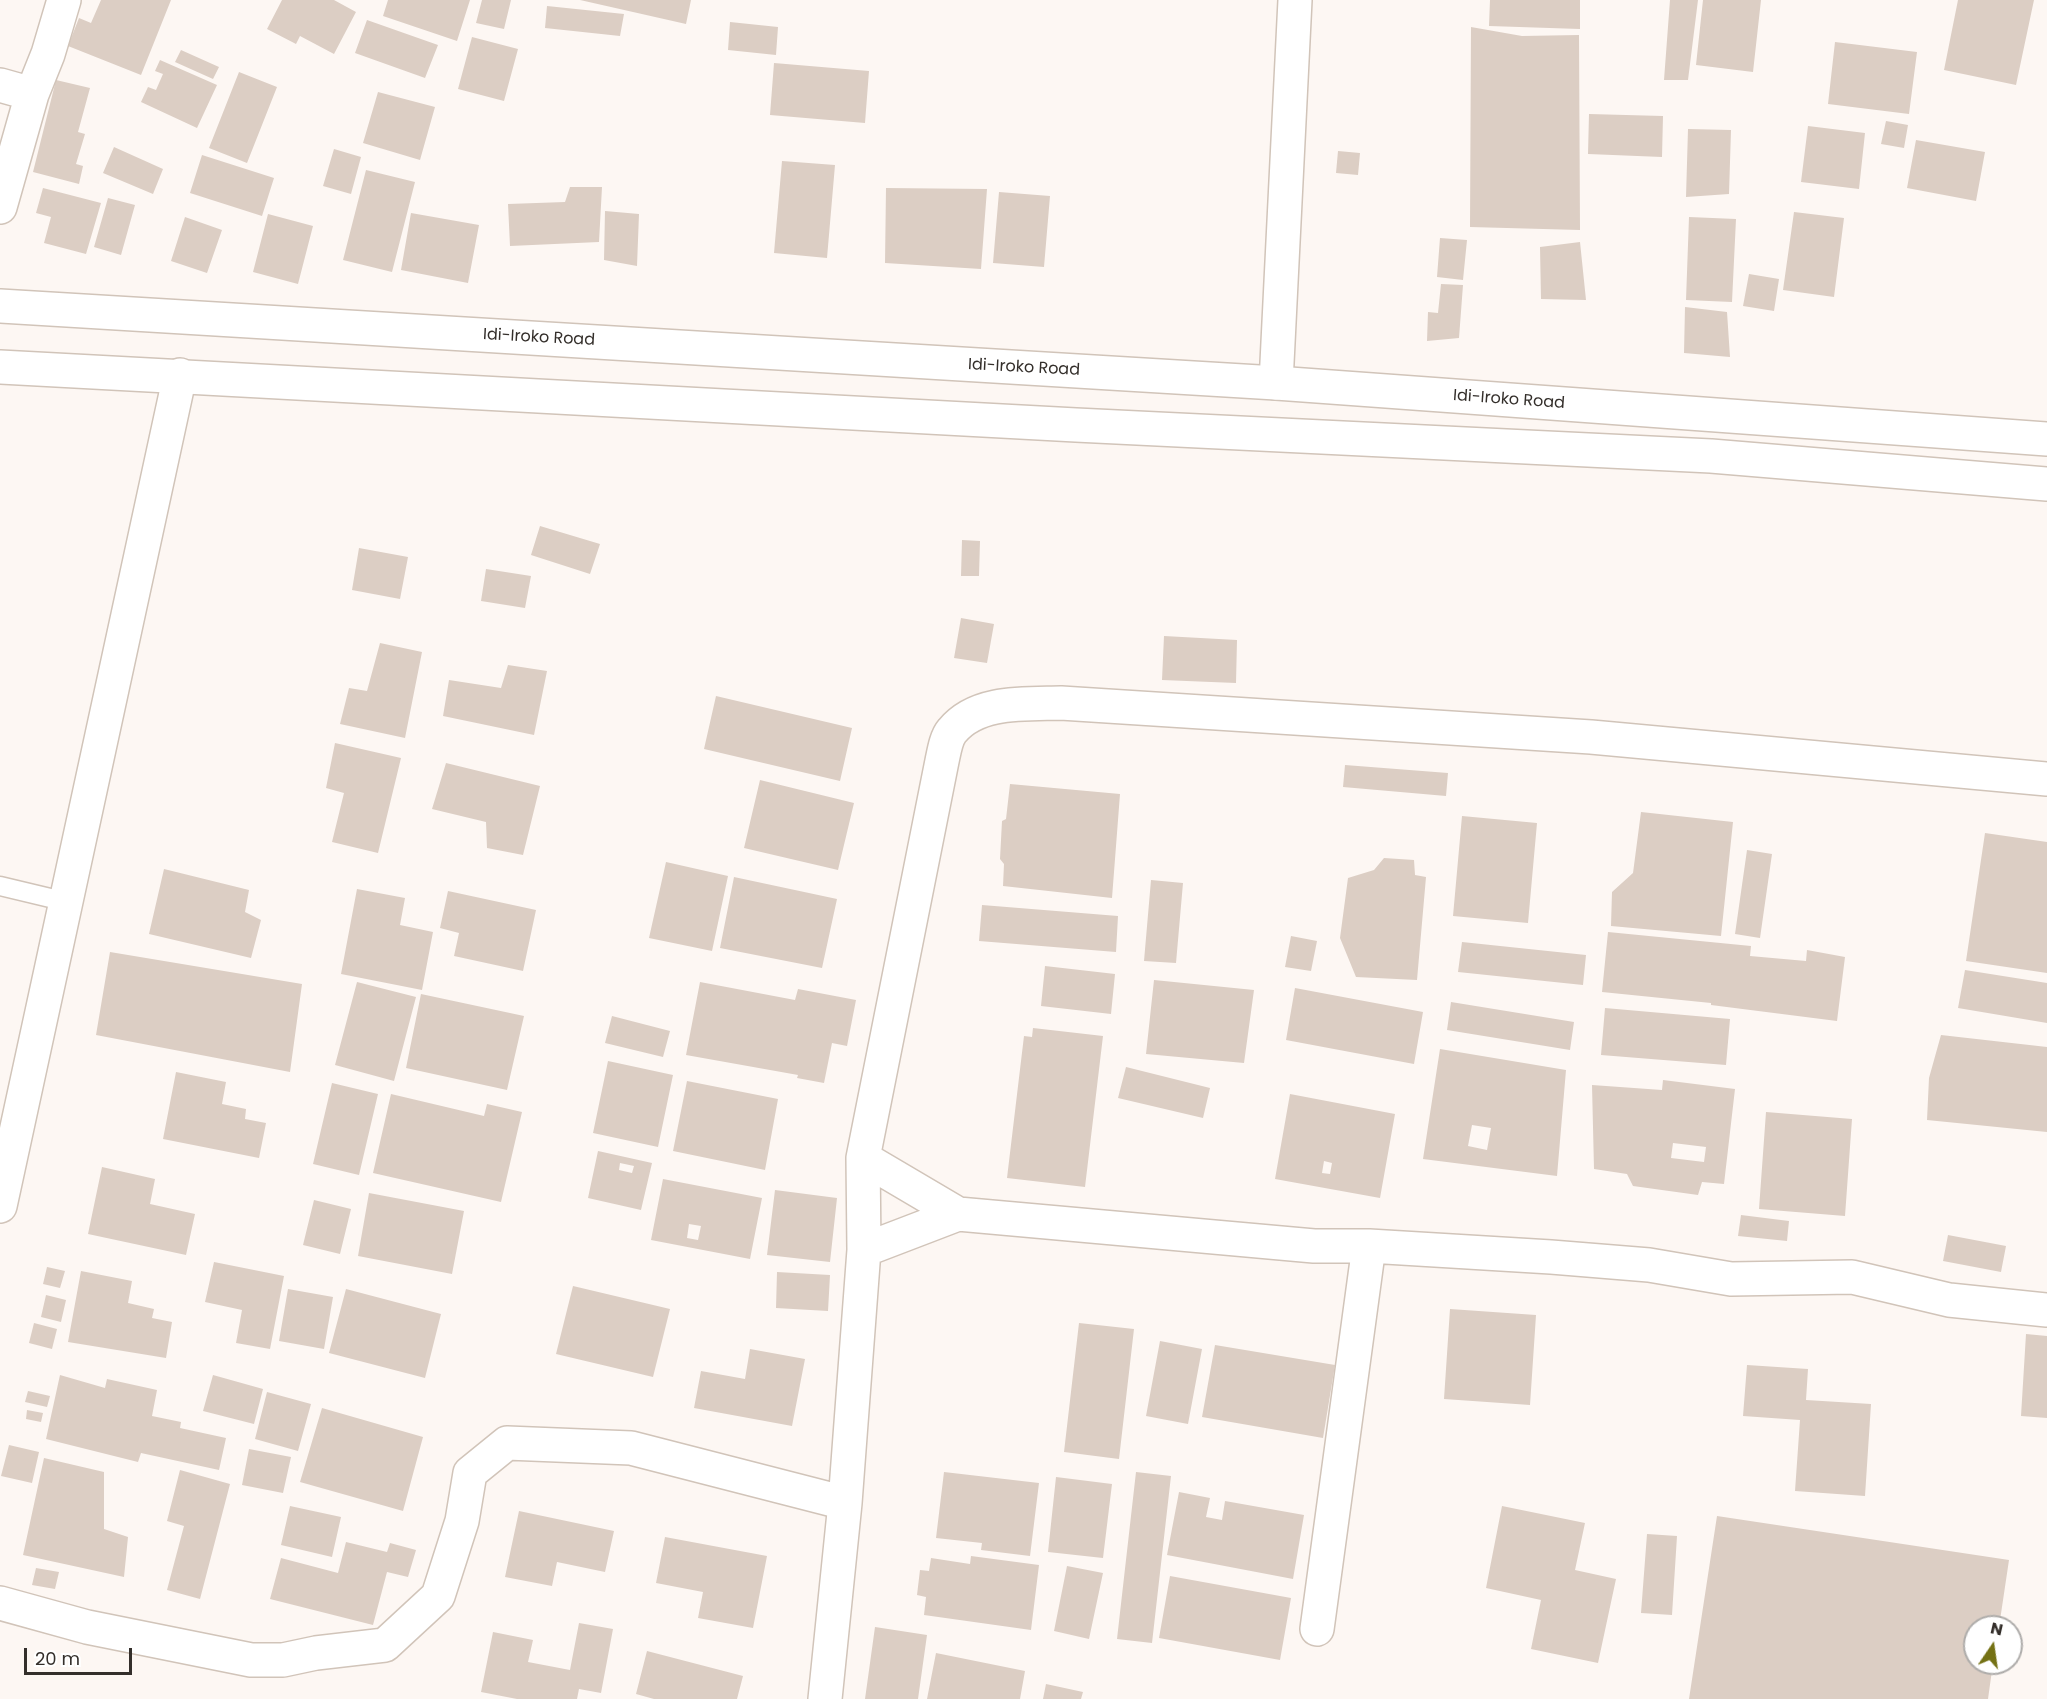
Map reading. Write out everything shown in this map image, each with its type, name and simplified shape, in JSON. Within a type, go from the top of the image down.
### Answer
[{"type":"main road","points":[[0,207],[32,94],[48,54],[63,0]]},
{"type":"main road","points":[[1276,383],[1296,0]]},
{"type":"main road","points":[[0,85],[32,94]]},
{"type":"main road","name":"Idi-Iroko Road","points":[[0,306],[1276,383],[2047,438]]},
{"type":"main road","points":[[0,367],[1711,456],[2047,484]]},
{"type":"main road","points":[[0,1206],[180,375]]},
{"type":"main road","points":[[825,1699],[845,1503],[864,1250],[863,1158],[942,761],[951,731],[969,717],[998,705],[1061,702],[1592,737],[2047,779]]},
{"type":"main road","points":[[863,1158],[958,1214],[1314,1246],[1369,1246],[1649,1265],[1731,1279],[1852,1277],[1949,1300],[2047,1310]]},
{"type":"main road","points":[[864,1250],[958,1214]]},
{"type":"main road","points":[[1317,1629],[1369,1246]]},
{"type":"main road","points":[[0,1603],[87,1627],[250,1660],[283,1660],[316,1653],[384,1645],[438,1596],[462,1521],[470,1473],[507,1443],[631,1448],[845,1503]]},
{"type":"lane","points":[[0,886],[67,902]]},
{"type":"building","points":[[101,0],[171,0],[141,75],[68,46],[79,18],[91,23]]},
{"type":"building","points":[[282,0],[334,0],[356,12],[334,54],[300,36],[296,44],[267,29]]},
{"type":"building","points":[[388,0],[470,0],[457,41],[383,16]]},
{"type":"building","points":[[482,0],[511,0],[504,29],[476,23]]},
{"type":"building","points":[[580,0],[691,0],[686,24]]},
{"type":"building","points":[[1490,0],[1580,0],[1580,29],[1489,26]]},
{"type":"building","points":[[1670,0],[1698,0],[1688,80],[1664,80]]},
{"type":"building","points":[[1703,0],[1761,0],[1753,72],[1696,65]]},
{"type":"building","points":[[1958,0],[2034,0],[2016,85],[1944,70]]},
{"type":"building","points":[[547,6],[624,14],[620,36],[545,28]]},
{"type":"building","points":[[367,20],[438,45],[425,78],[355,53]]},
{"type":"building","points":[[730,22],[778,27],[776,55],[728,50]]},
{"type":"building","points":[[1471,27],[1522,36],[1579,35],[1580,230],[1470,227]]},
{"type":"building","points":[[472,37],[518,49],[504,101],[458,89]]},
{"type":"building","points":[[1835,42],[1917,52],[1909,114],[1828,104]]},
{"type":"building","points":[[181,50],[219,67],[213,79],[175,62]]},
{"type":"building","points":[[160,60],[217,85],[197,128],[141,102],[148,87],[156,90],[163,74],[155,71]]},
{"type":"building","points":[[774,63],[869,71],[865,123],[770,115]]},
{"type":"building","points":[[239,72],[277,87],[247,163],[209,148]]},
{"type":"building","points":[[56,80],[90,88],[78,132],[85,134],[76,164],[83,166],[79,184],[33,172]]},
{"type":"building","points":[[378,92],[435,107],[420,160],[363,143]]},
{"type":"building","points":[[1589,114],[1663,116],[1662,157],[1588,154]]},
{"type":"building","points":[[1886,121],[1908,125],[1904,148],[1881,144]]},
{"type":"building","points":[[1808,126],[1865,133],[1859,189],[1801,182]]},
{"type":"building","points":[[1688,129],[1731,130],[1729,194],[1686,197]]},
{"type":"building","points":[[1916,140],[1985,152],[1976,201],[1907,188]]},
{"type":"building","points":[[114,147],[163,169],[153,194],[103,173]]},
{"type":"building","points":[[334,149],[361,157],[351,194],[323,186]]},
{"type":"building","points":[[1338,151],[1360,153],[1358,175],[1336,173]]},
{"type":"building","points":[[202,155],[274,178],[262,216],[190,193]]},
{"type":"building","points":[[782,161],[835,165],[827,258],[774,253]]},
{"type":"building","points":[[366,170],[415,182],[392,272],[343,260]]},
{"type":"building","points":[[570,187],[602,187],[599,242],[510,246],[508,204],[565,202]]},
{"type":"building","points":[[43,188],[101,203],[86,254],[44,243],[51,217],[36,213]]},
{"type":"building","points":[[886,188],[987,189],[981,269],[885,263]]},
{"type":"building","points":[[999,192],[1050,196],[1044,267],[993,263]]},
{"type":"building","points":[[108,198],[135,205],[121,255],[94,247]]},
{"type":"building","points":[[605,211],[639,214],[637,266],[604,260]]},
{"type":"building","points":[[1794,212],[1844,218],[1834,297],[1783,290]]},
{"type":"building","points":[[411,213],[479,225],[468,283],[401,270]]},
{"type":"building","points":[[268,214],[313,226],[298,284],[253,272]]},
{"type":"building","points":[[185,217],[222,230],[207,273],[171,261]]},
{"type":"building","points":[[1689,217],[1736,219],[1732,302],[1686,300]]},
{"type":"building","points":[[1440,238],[1467,240],[1463,280],[1437,277]]},
{"type":"building","points":[[1580,242],[1586,300],[1541,299],[1540,247]]},
{"type":"building","points":[[1749,274],[1779,279],[1774,311],[1743,306]]},
{"type":"building","points":[[1441,284],[1463,285],[1459,338],[1427,341],[1428,312],[1438,313]]},
{"type":"building","points":[[1685,307],[1727,312],[1730,357],[1684,353]]},
{"type":"building","points":[[540,526],[600,544],[590,574],[531,555]]},
{"type":"building","points":[[962,540],[980,541],[979,576],[961,576]]},
{"type":"building","points":[[359,548],[408,557],[400,599],[352,590]]},
{"type":"building","points":[[486,569],[531,576],[525,608],[481,601]]},
{"type":"building","points":[[961,618],[994,624],[987,663],[954,658]]},
{"type":"building","points":[[1164,636],[1237,640],[1236,683],[1162,680]]},
{"type":"building","points":[[380,643],[422,652],[405,738],[340,724],[349,688],[367,691]]},
{"type":"building","points":[[508,665],[547,671],[534,735],[443,716],[449,680],[501,688]]},
{"type":"building","points":[[716,696],[852,728],[840,781],[704,749]]},
{"type":"building","points":[[335,743],[401,758],[378,853],[332,842],[344,793],[326,788]]},
{"type":"building","points":[[446,763],[540,786],[523,855],[487,848],[486,822],[432,809]]},
{"type":"building","points":[[1345,765],[1448,773],[1446,796],[1343,787]]},
{"type":"building","points":[[760,780],[854,803],[838,870],[744,848]]},
{"type":"building","points":[[1010,784],[1120,794],[1112,898],[1003,886],[1004,864],[1000,859],[1002,821],[1006,819]]},
{"type":"building","points":[[1641,812],[1733,822],[1721,936],[1611,926],[1612,892],[1633,873]]},
{"type":"building","points":[[1462,816],[1537,823],[1528,923],[1453,916]]},
{"type":"building","points":[[1985,833],[2047,842],[2047,973],[1966,961]]},
{"type":"building","points":[[1747,850],[1772,854],[1760,938],[1735,934]]},
{"type":"building","points":[[1384,858],[1414,860],[1415,875],[1426,877],[1417,980],[1356,977],[1340,938],[1348,878],[1374,870]]},
{"type":"building","points":[[666,862],[728,876],[712,951],[649,938]]},
{"type":"building","points":[[164,869],[249,890],[245,912],[261,920],[251,958],[149,934]]},
{"type":"building","points":[[734,877],[837,899],[822,968],[720,948]]},
{"type":"building","points":[[1151,880],[1183,883],[1176,963],[1144,961]]},
{"type":"building","points":[[357,889],[405,898],[400,925],[433,932],[422,990],[341,974]]},
{"type":"building","points":[[448,891],[536,910],[523,971],[454,956],[459,933],[440,928]]},
{"type":"building","points":[[982,905],[1118,916],[1116,952],[979,941]]},
{"type":"building","points":[[1608,932],[1751,946],[1750,956],[1806,961],[1807,950],[1845,957],[1837,1021],[1711,1005],[1711,1003],[1602,992]]},
{"type":"building","points":[[1291,936],[1317,941],[1311,971],[1285,967]]},
{"type":"building","points":[[1462,942],[1586,955],[1583,985],[1458,972]]},
{"type":"building","points":[[110,952],[302,984],[290,1072],[96,1035]]},
{"type":"building","points":[[1045,966],[1115,974],[1111,1014],[1041,1006]]},
{"type":"building","points":[[1965,970],[2047,983],[2047,1023],[1958,1008]]},
{"type":"building","points":[[1154,980],[1254,990],[1244,1063],[1146,1054]]},
{"type":"building","points":[[357,982],[416,997],[394,1081],[335,1065]]},
{"type":"building","points":[[700,982],[795,1000],[798,989],[856,1000],[847,1046],[832,1043],[824,1083],[797,1078],[798,1075],[686,1055]]},
{"type":"building","points":[[1295,988],[1423,1012],[1414,1064],[1286,1040]]},
{"type":"building","points":[[421,994],[524,1016],[507,1090],[406,1068]]},
{"type":"building","points":[[1451,1002],[1574,1022],[1570,1050],[1447,1030]]},
{"type":"building","points":[[1605,1008],[1730,1019],[1726,1065],[1601,1055]]},
{"type":"building","points":[[612,1016],[670,1031],[663,1057],[605,1043]]},
{"type":"building","points":[[1033,1028],[1103,1036],[1085,1187],[1007,1178],[1024,1036],[1032,1037]]},
{"type":"building","points":[[1941,1035],[2047,1047],[2047,1132],[1927,1120],[1929,1078]]},
{"type":"building","points":[[1440,1049],[1566,1070],[1557,1176],[1423,1159]],"holes":[[[1472,1125],[1491,1128],[1487,1150],[1468,1146]]]},
{"type":"building","points":[[608,1061],[673,1075],[658,1147],[593,1133]]},
{"type":"building","points":[[1126,1067],[1210,1088],[1203,1118],[1118,1098]]},
{"type":"building","points":[[176,1072],[226,1082],[222,1104],[246,1109],[245,1119],[266,1123],[259,1158],[163,1139]]},
{"type":"building","points":[[1663,1080],[1735,1089],[1724,1184],[1702,1182],[1698,1195],[1633,1186],[1627,1174],[1594,1169],[1592,1085],[1662,1090]],"holes":[[[1673,1143],[1706,1147],[1704,1162],[1671,1158]]]},
{"type":"building","points":[[687,1081],[778,1099],[765,1170],[673,1151]]},
{"type":"building","points":[[332,1083],[378,1094],[359,1175],[313,1164]]},
{"type":"building","points":[[391,1094],[484,1116],[487,1104],[522,1112],[501,1202],[373,1173]]},
{"type":"building","points":[[1290,1094],[1395,1114],[1380,1198],[1275,1179]],"holes":[[[1324,1161],[1332,1163],[1330,1174],[1322,1173]]]},
{"type":"building","points":[[1766,1112],[1852,1119],[1845,1216],[1759,1209]]},
{"type":"building","points":[[598,1151],[652,1163],[641,1210],[588,1198]],"holes":[[[620,1163],[634,1166],[632,1173],[619,1170]]]},
{"type":"building","points":[[102,1167],[155,1179],[150,1204],[195,1214],[186,1255],[88,1234]]},
{"type":"building","points":[[663,1179],[762,1198],[750,1259],[651,1240]],"holes":[[[689,1224],[701,1226],[698,1240],[687,1238]]]},
{"type":"building","points":[[775,1190],[837,1198],[830,1262],[767,1255]]},
{"type":"building","points":[[369,1193],[464,1211],[452,1274],[358,1256]]},
{"type":"building","points":[[314,1200],[351,1209],[340,1254],[303,1245]]},
{"type":"building","points":[[1741,1215],[1789,1221],[1787,1241],[1738,1236]]},
{"type":"building","points":[[1948,1235],[2006,1246],[2001,1272],[1943,1261]]},
{"type":"building","points":[[214,1262],[284,1276],[270,1349],[236,1343],[242,1310],[205,1302]]},
{"type":"building","points":[[47,1267],[65,1271],[60,1288],[43,1284]]},
{"type":"building","points":[[81,1271],[132,1281],[128,1303],[154,1309],[152,1318],[172,1322],[166,1358],[68,1342]]},
{"type":"building","points":[[777,1272],[830,1275],[828,1311],[776,1308]]},
{"type":"building","points":[[573,1286],[670,1309],[653,1377],[556,1354]]},
{"type":"building","points":[[288,1289],[333,1297],[324,1349],[279,1341]]},
{"type":"building","points":[[346,1289],[441,1314],[425,1378],[329,1353]]},
{"type":"building","points":[[46,1295],[66,1300],[61,1322],[41,1317]]},
{"type":"building","points":[[1450,1309],[1536,1315],[1530,1405],[1444,1399]]},
{"type":"building","points":[[34,1323],[57,1329],[52,1349],[29,1343]]},
{"type":"building","points":[[1079,1323],[1134,1329],[1119,1459],[1064,1452]]},
{"type":"building","points":[[2026,1334],[2047,1336],[2047,1418],[2021,1416]]},
{"type":"building","points":[[1160,1341],[1202,1349],[1188,1424],[1146,1416]]},
{"type":"building","points":[[1215,1345],[1335,1365],[1323,1438],[1202,1417]]},
{"type":"building","points":[[750,1349],[805,1359],[792,1426],[694,1408],[701,1371],[745,1379]]},
{"type":"building","points":[[1747,1365],[1808,1369],[1806,1400],[1871,1404],[1865,1496],[1795,1491],[1800,1420],[1743,1416]]},
{"type":"building","points":[[60,1375],[105,1388],[107,1379],[157,1390],[152,1416],[181,1422],[180,1428],[226,1438],[219,1470],[141,1453],[138,1462],[46,1439]]},
{"type":"building","points":[[213,1375],[263,1389],[254,1424],[203,1411]]},
{"type":"building","points":[[28,1391],[50,1396],[47,1407],[25,1402]]},
{"type":"building","points":[[267,1392],[311,1404],[298,1451],[255,1439]]},
{"type":"building","points":[[322,1408],[423,1437],[403,1511],[300,1482]]},
{"type":"building","points":[[27,1410],[43,1413],[41,1422],[26,1419]]},
{"type":"building","points":[[9,1445],[39,1452],[32,1483],[1,1476]]},
{"type":"building","points":[[249,1449],[291,1457],[283,1493],[242,1485]]},
{"type":"building","points":[[44,1458],[104,1472],[104,1529],[128,1537],[124,1577],[23,1555]]},
{"type":"building","points":[[180,1470],[230,1484],[200,1599],[167,1590],[184,1526],[167,1521]]},
{"type":"building","points":[[944,1472],[1039,1483],[1030,1556],[981,1550],[982,1543],[936,1538]]},
{"type":"building","points":[[1136,1472],[1171,1476],[1152,1643],[1117,1639]]},
{"type":"building","points":[[1056,1477],[1112,1484],[1103,1558],[1048,1552]]},
{"type":"building","points":[[1179,1492],[1210,1498],[1206,1517],[1222,1520],[1225,1501],[1304,1515],[1293,1579],[1167,1555]]},
{"type":"building","points":[[290,1506],[341,1517],[332,1557],[281,1545]]},
{"type":"building","points":[[1502,1506],[1585,1523],[1575,1570],[1616,1579],[1598,1663],[1531,1649],[1541,1600],[1486,1588]]},
{"type":"building","points":[[519,1511],[614,1531],[605,1572],[557,1562],[552,1586],[505,1577]]},
{"type":"building","points":[[1717,1516],[2009,1560],[2001,1615],[1963,1615],[1963,1675],[1991,1675],[1988,1699],[1689,1699]]},
{"type":"building","points":[[1647,1534],[1677,1536],[1672,1615],[1641,1613]]},
{"type":"building","points":[[665,1537],[767,1556],[753,1628],[698,1618],[703,1592],[656,1583]]},
{"type":"building","points":[[346,1542],[387,1552],[390,1543],[416,1550],[408,1577],[387,1572],[373,1625],[270,1599],[281,1558],[338,1573]]},
{"type":"building","points":[[971,1556],[1039,1565],[1031,1630],[924,1615],[926,1597],[917,1595],[920,1570],[929,1571],[931,1558],[970,1564]]},
{"type":"building","points":[[1067,1566],[1103,1573],[1089,1639],[1054,1631]]},
{"type":"building","points":[[36,1568],[59,1572],[55,1589],[32,1585]]},
{"type":"building","points":[[1170,1576],[1291,1598],[1280,1660],[1159,1638]]},
{"type":"building","points":[[579,1623],[613,1629],[601,1693],[579,1689],[577,1699],[517,1699],[481,1692],[493,1632],[533,1640],[528,1662],[570,1670]]},
{"type":"building","points":[[875,1627],[927,1635],[918,1699],[865,1699]]},
{"type":"building","points":[[647,1651],[743,1676],[737,1699],[654,1699],[636,1694]]},
{"type":"building","points":[[936,1653],[1025,1671],[1020,1699],[927,1699]]},
{"type":"building","points":[[1046,1684],[1083,1692],[1081,1699],[1043,1699]]}]
